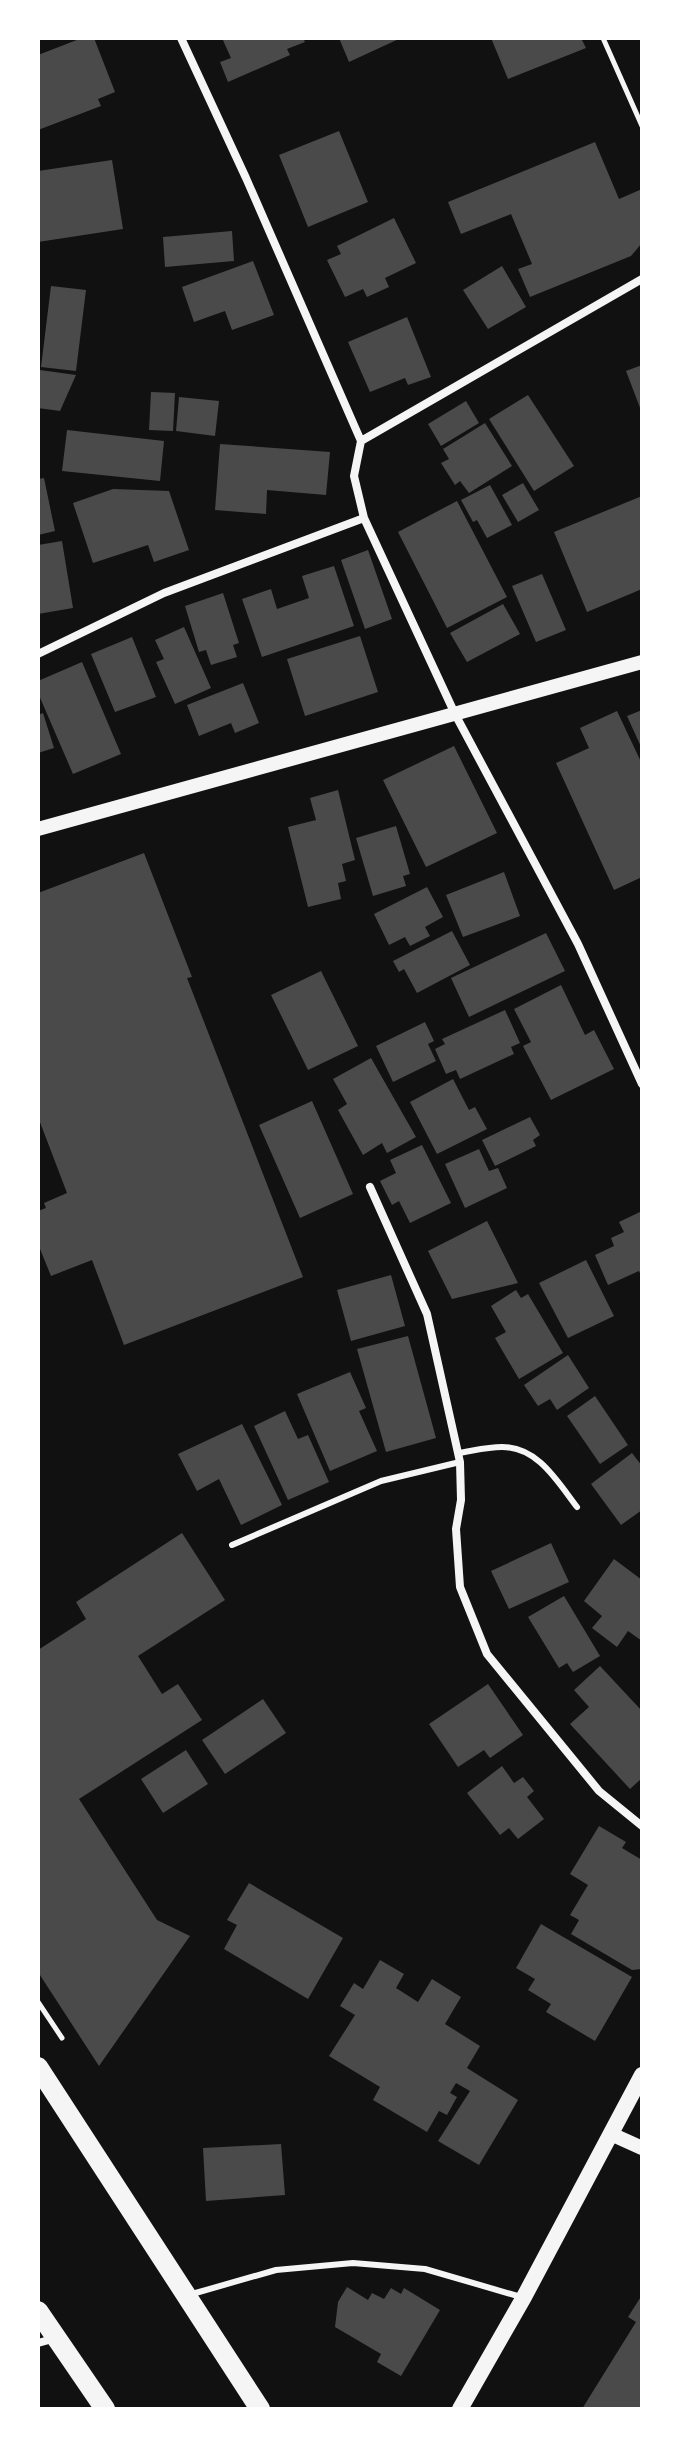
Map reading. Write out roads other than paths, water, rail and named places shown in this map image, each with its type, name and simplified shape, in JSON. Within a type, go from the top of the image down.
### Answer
[{"type":"main road","points":[[38,2067],[260,2409]]},
{"type":"main road","points":[[460,2409],[524,2297],[642,2075]]},
{"type":"main road","points":[[38,2311],[47,2340],[105,2409]]},
{"type":"street","points":[[181,38],[361,441],[354,476],[364,518],[455,714],[578,944],[642,1084]]},
{"type":"street","points":[[361,441],[642,279]]},
{"type":"street","points":[[38,654],[164,593],[364,518]]},
{"type":"street","points":[[38,829],[642,662]]},
{"type":"street","points":[[370,1187],[427,1314],[459,1458],[461,1500],[456,1529],[460,1587],[487,1654],[599,1791],[642,1826]]},
{"type":"street","points":[[611,2134],[642,2148]]},
{"type":"lane","points":[[232,1545],[381,1481],[503,1447],[532,1454],[577,1507]]},
{"type":"lane","points":[[185,2296],[276,2270],[353,2263],[425,2269],[524,2297]]}]
